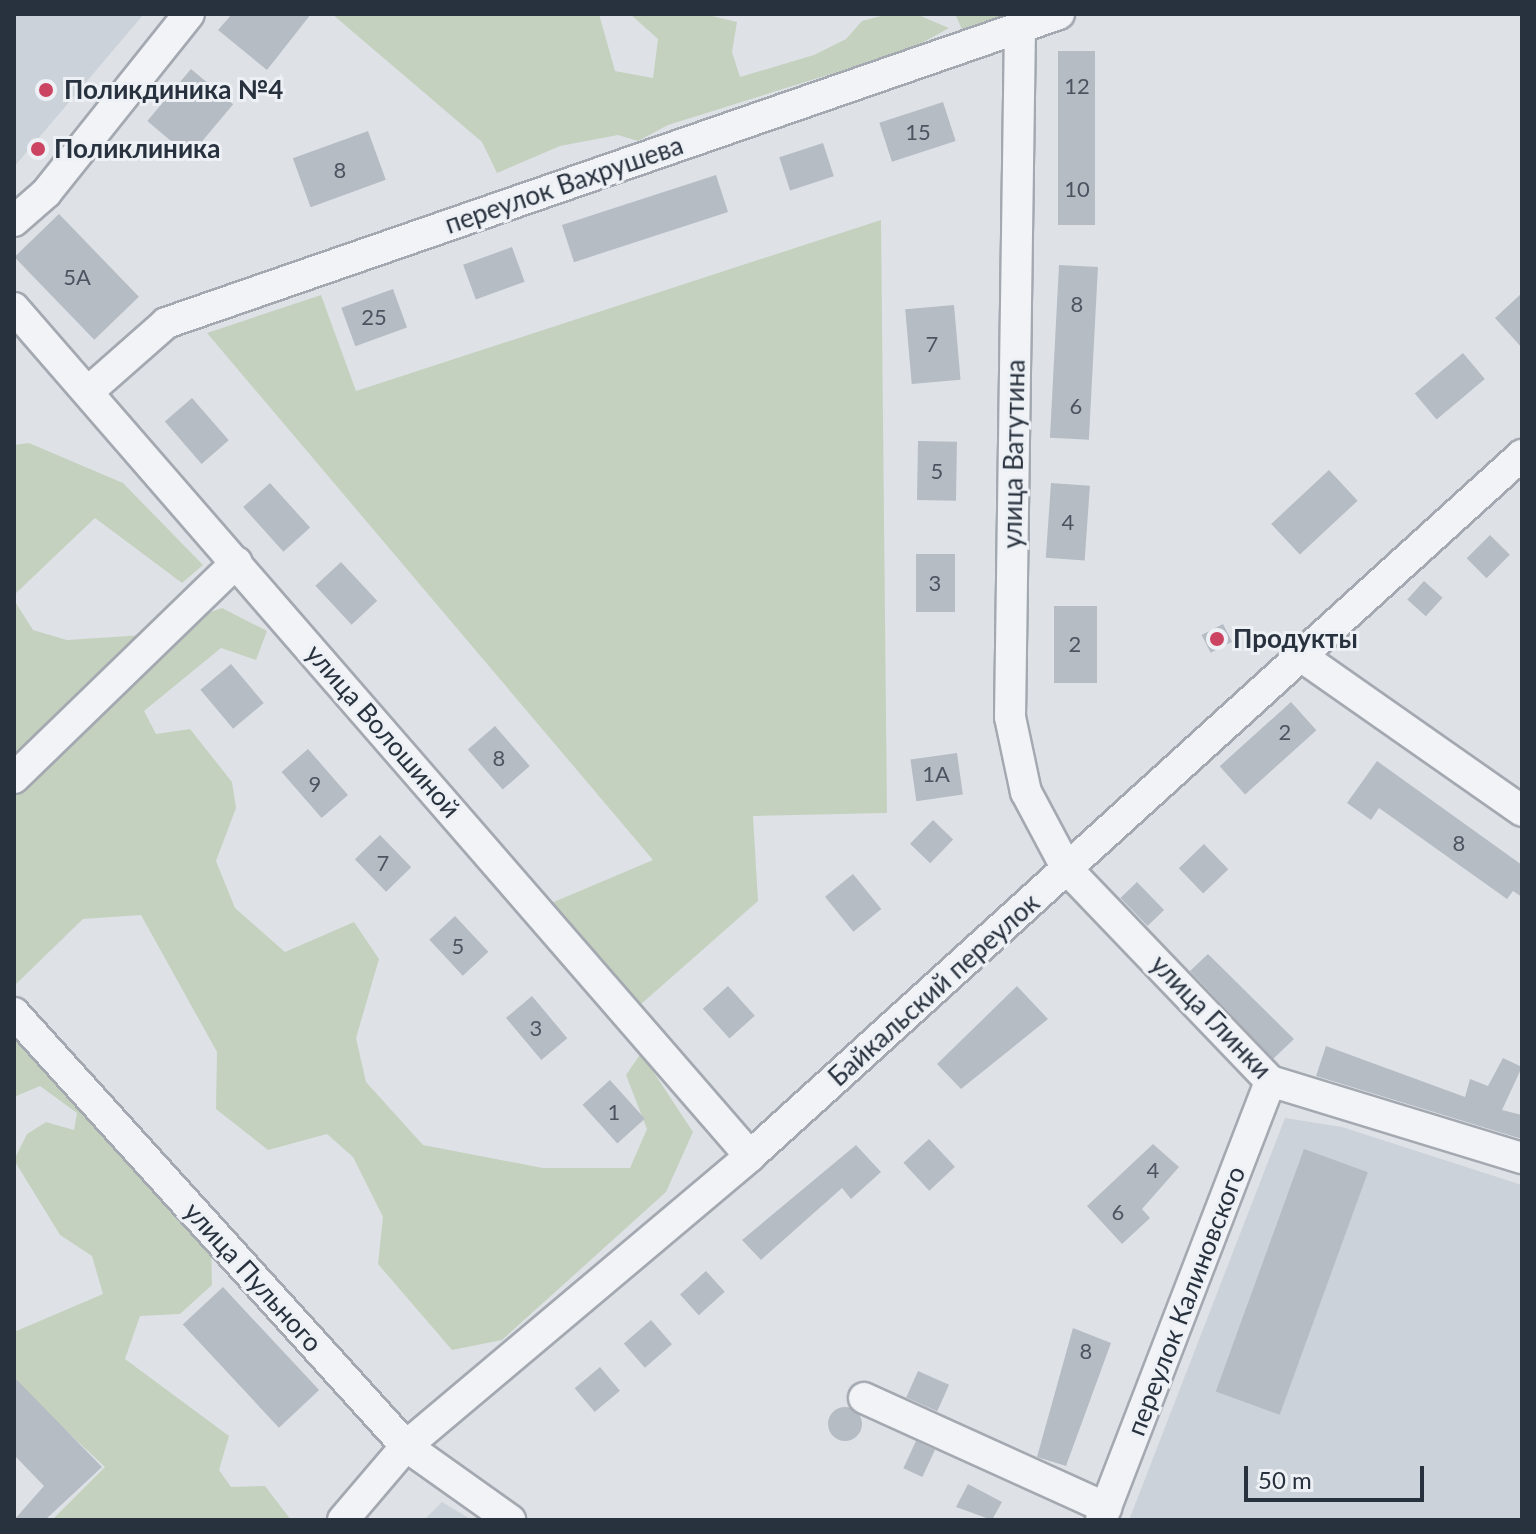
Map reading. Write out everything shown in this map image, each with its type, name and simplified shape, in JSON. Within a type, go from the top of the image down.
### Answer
[{"type":"street","points":[[14,221],[46,193],[189,14]]},
{"type":"street","name":"переулок Вахрушева","points":[[89,391],[166,323],[1059,14]]},
{"type":"street","name":"улица Ватутина","points":[[1020,27],[1010,717],[1026,792],[1067,869]]},
{"type":"street","name":"улица Волошиной","points":[[14,308],[750,1156]]},
{"type":"street","name":"Байкальский переулок","points":[[343,1520],[406,1446],[750,1156],[1522,455]]},
{"type":"street","points":[[14,778],[237,562]]},
{"type":"street","points":[[1301,656],[1519,803]]},
{"type":"street","name":"улица Глинки","points":[[1067,869],[1270,1081],[1522,1158]]},
{"type":"street","name":"улица Пульного","points":[[14,1013],[406,1446],[510,1520]]},
{"type":"street","name":"переулок Калиновского","points":[[1104,1514],[1270,1081]]},
{"type":"street","points":[[864,1398],[1104,1514]]},
{"type":"shaded area","name":"Поликдиника №4","points":[[14,14],[144,14],[14,167]]},
{"type":"shaded area","points":[[1285,1118],[1342,1127],[1522,1185],[1522,1520],[1129,1520]]},
{"type":"shaded area","points":[[442,1502],[472,1520],[424,1520]]},
{"type":"green space","points":[[332,14],[599,14],[615,71],[653,78],[658,39],[630,14],[704,14],[737,22],[732,52],[740,77],[814,55],[846,39],[862,21],[888,14],[916,14],[949,28],[911,49],[668,125],[638,141],[618,135],[560,146],[497,173],[482,142]]},
{"type":"green space","points":[[955,14],[1024,14],[964,34]]},
{"type":"green space","points":[[881,220],[887,813],[753,816],[758,901],[640,1005],[549,904],[653,860],[207,333],[321,295],[356,391]]},
{"type":"green space","points":[[29,443],[123,483],[203,565],[182,583],[95,518],[14,595],[14,445]]},
{"type":"green space","points":[[14,600],[33,630],[67,640],[144,635],[222,608],[267,631],[256,660],[221,648],[144,711],[156,734],[190,729],[232,782],[236,808],[216,861],[235,908],[285,952],[354,922],[379,959],[356,1038],[366,1082],[423,1145],[543,1168],[630,1168],[647,1129],[626,1075],[641,1053],[693,1132],[666,1192],[502,1340],[452,1350],[378,1264],[383,1217],[353,1157],[327,1134],[268,1150],[216,1109],[217,1052],[141,915],[83,919],[14,986]]},
{"type":"green space","points":[[14,1020],[211,1240],[212,1285],[180,1314],[140,1316],[125,1359],[229,1436],[219,1470],[231,1487],[265,1486],[291,1520],[52,1520],[105,1467],[14,1382],[14,1332],[103,1294],[92,1256],[60,1235],[14,1160],[27,1134],[46,1122],[74,1130],[77,1113],[40,1086],[14,1097]]},
{"type":"building","points":[[232,14],[311,14],[267,70],[218,30]]},
{"type":"building","points":[[1058,51],[1095,51],[1095,225],[1058,225]]},
{"type":"building","points":[[191,69],[233,104],[189,156],[147,121]]},
{"type":"building","points":[[943,102],[956,141],[892,162],[879,123]]},
{"type":"building","points":[[368,131],[386,180],[311,207],[293,158]]},
{"type":"building","points":[[823,143],[834,176],[790,191],[779,157]]},
{"type":"building","points":[[716,175],[728,212],[574,262],[562,225]]},
{"type":"building","points":[[59,214],[139,297],[94,340],[14,257]]},
{"type":"building","points":[[512,247],[525,282],[476,300],[463,265]]},
{"type":"building","points":[[1059,265],[1098,267],[1089,440],[1050,438]]},
{"type":"building","points":[[393,289],[407,328],[355,346],[341,308]]},
{"type":"building","points":[[1522,293],[1522,348],[1495,318]]},
{"type":"building","points":[[954,305],[961,380],[912,384],[905,309]]},
{"type":"building","points":[[1463,353],[1485,379],[1437,420],[1415,393]]},
{"type":"building","points":[[192,398],[229,440],[202,464],[165,422]]},
{"type":"building","points":[[918,441],[957,442],[956,501],[917,500]]},
{"type":"building","points":[[1329,470],[1358,501],[1300,555],[1271,524]]},
{"type":"building","points":[[270,483],[310,528],[283,552],[243,507]]},
{"type":"building","points":[[1051,483],[1090,486],[1085,561],[1046,558]]},
{"type":"building","points":[[1490,535],[1510,555],[1486,578],[1467,558]]},
{"type":"building","points":[[916,554],[955,554],[955,612],[916,612]]},
{"type":"building","points":[[341,562],[377,601],[352,625],[315,586]]},
{"type":"building","points":[[1424,581],[1443,598],[1426,616],[1407,600]]},
{"type":"building","points":[[1054,606],[1097,606],[1097,683],[1054,683]]},
{"type":"building","name":"Продукты","points":[[1223,624],[1232,642],[1211,653],[1202,635]]},
{"type":"building","points":[[231,664],[264,703],[233,729],[200,690]]},
{"type":"building","points":[[1291,702],[1316,730],[1245,794],[1220,766]]},
{"type":"building","points":[[495,726],[530,766],[503,790],[468,750]]},
{"type":"building","points":[[308,749],[348,795],[322,818],[282,772]]},
{"type":"building","points":[[957,753],[963,795],[916,801],[910,760]]},
{"type":"building","points":[[1377,761],[1522,865],[1522,897],[1513,891],[1507,899],[1379,808],[1371,820],[1347,803]]},
{"type":"building","points":[[933,820],[953,839],[930,863],[910,844]]},
{"type":"building","points":[[380,835],[411,867],[386,892],[355,859]]},
{"type":"building","points":[[1204,844],[1228,869],[1203,893],[1179,868]]},
{"type":"building","points":[[853,874],[881,909],[853,932],[825,897]]},
{"type":"building","points":[[1137,882],[1164,910],[1148,926],[1120,898]]},
{"type":"building","points":[[455,916],[488,952],[463,976],[429,940]]},
{"type":"building","points":[[1208,954],[1294,1039],[1273,1059],[1190,971]]},
{"type":"building","points":[[728,986],[755,1016],[729,1038],[703,1009]]},
{"type":"building","points":[[1017,986],[1048,1019],[961,1089],[937,1064]]},
{"type":"building","points":[[532,996],[567,1038],[541,1060],[506,1018]]},
{"type":"building","points":[[1326,1046],[1465,1097],[1470,1079],[1488,1086],[1503,1058],[1522,1067],[1502,1110],[1522,1115],[1522,1139],[1316,1076]]},
{"type":"building","points":[[610,1080],[645,1119],[617,1143],[583,1105]]},
{"type":"building","points":[[929,1139],[955,1167],[929,1191],[903,1163]]},
{"type":"building","points":[[1153,1144],[1179,1167],[1142,1209],[1150,1218],[1122,1244],[1087,1206]]},
{"type":"building","points":[[856,1145],[881,1172],[851,1199],[842,1188],[761,1260],[742,1240]]},
{"type":"building","points":[[1304,1149],[1368,1172],[1280,1415],[1216,1391]]},
{"type":"building","points":[[706,1271],[725,1292],[699,1315],[680,1294]]},
{"type":"building","points":[[223,1287],[319,1390],[279,1428],[183,1325]]},
{"type":"building","points":[[651,1320],[672,1344],[645,1368],[624,1344]]},
{"type":"building","points":[[1073,1328],[1111,1343],[1066,1466],[1037,1457]]},
{"type":"building","points":[[600,1367],[620,1391],[595,1412],[575,1388]]},
{"type":"building","points":[[918,1371],[949,1385],[937,1411],[906,1397]]},
{"type":"building","points":[[14,1377],[102,1467],[45,1520],[14,1520],[44,1486],[14,1455]]},
{"type":"building","points":[[845,1407],[857,1412],[862,1424],[857,1436],[845,1441],[833,1436],[828,1424],[833,1412]]},
{"type":"building","points":[[916,1441],[935,1450],[922,1477],[903,1468]]},
{"type":"building","points":[[968,1484],[1002,1502],[992,1520],[956,1507]]},
{"type":"place","name":"Поликдиника №4","points":[[46,90]]},
{"type":"place","name":"Поликлиника","points":[[38,149]]},
{"type":"place","name":"Продукты","points":[[1217,639]]}]
